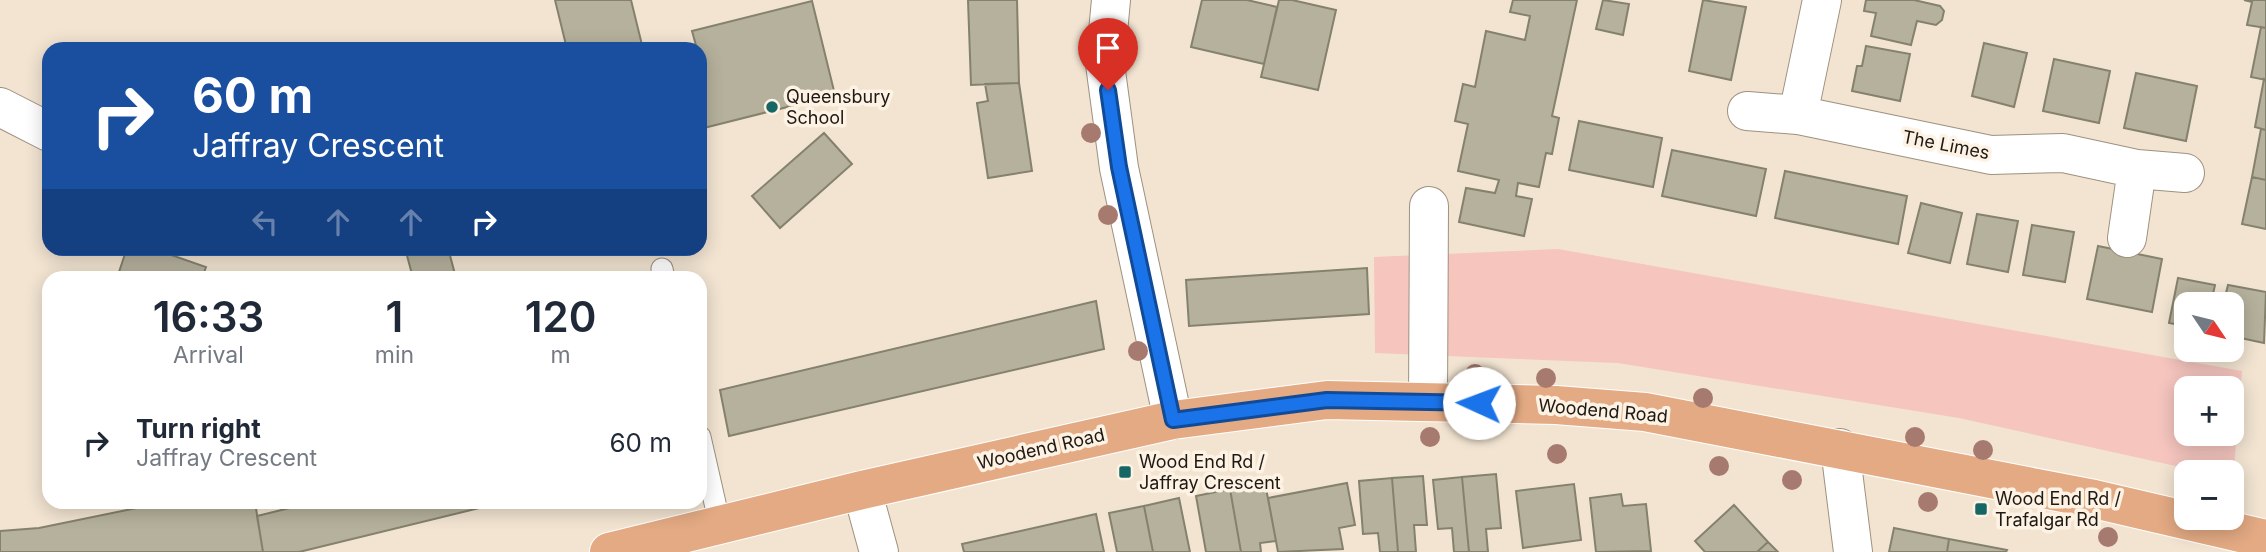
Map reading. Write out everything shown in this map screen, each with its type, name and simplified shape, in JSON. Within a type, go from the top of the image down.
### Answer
[{"type":"main road","name":"Woodend Road","points":[[609,552],[862,490],[1173,420],[1327,400],[1556,405],[1645,412],[2094,499],[2266,539]]},
{"type":"street","points":[[1111,0],[1105,64],[1119,167],[1173,420]]},
{"type":"street","points":[[1798,115],[1822,0]]},
{"type":"street","points":[[0,107],[42,128]]},
{"type":"street","name":"The Limes","points":[[1747,111],[1798,115],[1992,155],[2063,153],[2137,169],[2185,173]]},
{"type":"street","points":[[2127,238],[2137,169]]},
{"type":"street","points":[[1428,401],[1429,206]]},
{"type":"street","points":[[1840,448],[1853,552]]},
{"type":"street","points":[[862,490],[879,552]]},
{"type":"lane","points":[[707,468],[720,525]]},
{"type":"shaded area","points":[[1558,249],[2174,359],[2174,362],[2192,362],[2242,371],[2242,376],[2174,376],[2174,446],[2236,446],[2235,460],[2174,460],[2174,466],[1959,418],[1618,363],[1375,353],[1374,257]]},
{"type":"building","points":[[555,0],[631,0],[641,42],[565,42]]},
{"type":"building","points":[[968,0],[1017,0],[1019,83],[971,85]]},
{"type":"building","points":[[1202,0],[1247,0],[1277,7],[1264,64],[1191,47]]},
{"type":"building","points":[[1279,0],[1292,0],[1336,10],[1318,90],[1261,77]]},
{"type":"building","points":[[1513,0],[1577,0],[1552,116],[1559,118],[1552,154],[1546,153],[1539,187],[1518,183],[1516,196],[1532,199],[1524,236],[1459,222],[1466,188],[1495,193],[1499,180],[1458,171],[1468,124],[1455,121],[1463,84],[1475,87],[1486,31],[1525,40],[1530,16],[1510,12]]},
{"type":"building","points":[[1603,0],[1629,4],[1623,35],[1596,29]]},
{"type":"building","points":[[1703,0],[1746,7],[1731,80],[1689,71]]},
{"type":"building","points":[[1866,0],[1914,0],[1940,6],[1944,11],[1942,20],[1936,25],[1917,21],[1911,45],[1871,36],[1876,13],[1864,11]]},
{"type":"building","points":[[2244,0],[2266,0],[2266,28],[2247,25],[2252,2]]},
{"type":"building","points":[[812,1],[835,95],[707,127],[707,42],[695,42],[692,31]]},
{"type":"building","points":[[2261,27],[2266,28],[2266,80],[2251,77]]},
{"type":"building","points":[[1984,43],[2027,53],[2014,107],[1972,96]]},
{"type":"building","points":[[1866,46],[1910,54],[1900,101],[1852,91],[1857,66],[1862,66]]},
{"type":"building","points":[[2054,59],[2110,71],[2099,123],[2043,111]]},
{"type":"building","points":[[2136,73],[2197,86],[2186,141],[2124,128]]},
{"type":"building","points":[[2264,79],[2266,80],[2266,130],[2255,127]]},
{"type":"building","points":[[1019,83],[1032,171],[988,178],[977,103],[988,101],[985,84]]},
{"type":"building","points":[[1579,121],[1662,138],[1653,187],[1569,170]]},
{"type":"building","points":[[2261,129],[2266,130],[2266,180],[2252,177]]},
{"type":"building","points":[[824,133],[852,164],[780,228],[752,196]]},
{"type":"building","points":[[1672,150],[1766,169],[1756,216],[1662,196]]},
{"type":"building","points":[[1785,171],[1907,196],[1898,244],[1775,218]]},
{"type":"building","points":[[2252,177],[2266,180],[2266,229],[2242,224]]},
{"type":"building","points":[[1921,203],[1962,213],[1950,263],[1908,253]]},
{"type":"building","points":[[1977,214],[2018,221],[2008,272],[1967,264]]},
{"type":"building","points":[[2032,225],[2074,232],[2065,282],[2023,275]]},
{"type":"building","points":[[2098,246],[2162,259],[2152,312],[2087,299]]},
{"type":"building","points":[[124,256],[174,256],[206,267],[205,271],[119,271]]},
{"type":"building","points":[[407,256],[450,256],[454,271],[411,271]]},
{"type":"building","points":[[1367,268],[1369,314],[1189,326],[1186,280]]},
{"type":"building","points":[[2178,278],[2215,285],[2213,292],[2175,292]]},
{"type":"building","points":[[2228,285],[2266,292],[2264,343],[2244,339],[2244,292],[2226,292]]},
{"type":"building","points":[[2174,298],[2174,324],[2169,323]]},
{"type":"building","points":[[1096,301],[1104,349],[729,436],[720,390]]},
{"type":"building","points":[[1496,474],[1501,528],[1486,529],[1488,552],[1469,552],[1462,477]]},
{"type":"building","points":[[1423,476],[1427,525],[1414,525],[1416,552],[1398,552],[1392,478]]},
{"type":"building","points":[[1462,477],[1469,552],[1454,552],[1452,528],[1438,529],[1433,480]]},
{"type":"building","points":[[1392,478],[1398,552],[1380,552],[1378,533],[1363,534],[1359,481]]},
{"type":"building","points":[[1265,483],[1276,541],[1260,543],[1261,552],[1241,552],[1230,489]]},
{"type":"building","points":[[1347,483],[1355,525],[1339,528],[1343,549],[1278,552],[1268,498]]},
{"type":"building","points":[[1574,484],[1581,540],[1523,548],[1516,491]]},
{"type":"building","points":[[1230,489],[1241,552],[1206,552],[1196,496]]},
{"type":"building","points":[[1621,494],[1623,506],[1646,504],[1651,551],[1596,552],[1590,498]]},
{"type":"building","points":[[1179,498],[1190,552],[1153,552],[1144,506]]},
{"type":"building","points":[[1734,505],[1768,542],[1757,552],[1705,552],[1695,541]]},
{"type":"building","points":[[1144,506],[1153,552],[1117,552],[1109,513]]},
{"type":"building","points":[[132,509],[256,509],[263,552],[0,552],[0,531],[39,528]]},
{"type":"building","points":[[286,509],[475,509],[299,552],[263,552],[257,516]]},
{"type":"building","points":[[1096,514],[1104,552],[964,552],[962,544]]},
{"type":"building","points":[[1894,528],[1949,539],[1947,552],[1889,552]]},
{"type":"building","points":[[1949,539],[2007,550],[1947,552]]},
{"type":"building","points":[[1768,542],[1778,552],[1757,552]]},
{"type":"place","name":"Queensbury School","points":[[772,107]]},
{"type":"place","name":"Wood End Rd / Jaffray Crescent","points":[[1125,472]]},
{"type":"place","name":"Wood End Rd / Trafalgar Rd","points":[[1981,509]]},
{"type":"route","points":[[1108,90],[1119,167],[1173,420],[1327,400],[1479,403]]}]
